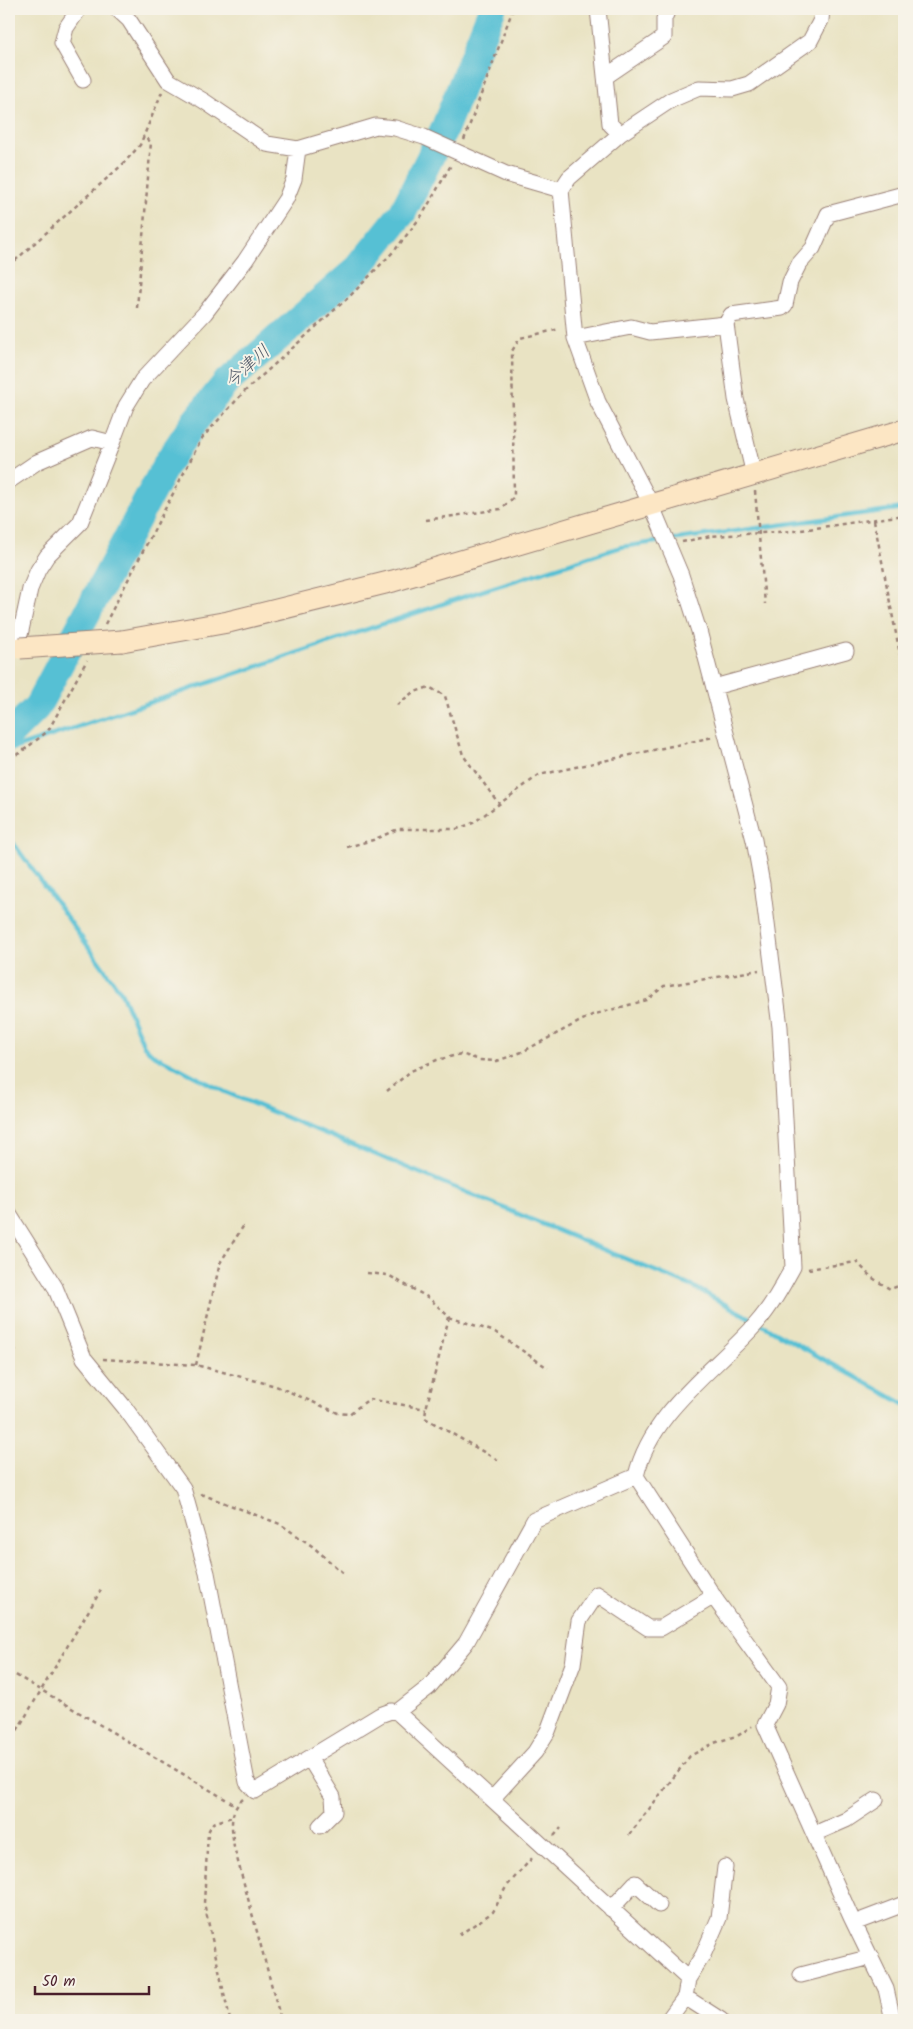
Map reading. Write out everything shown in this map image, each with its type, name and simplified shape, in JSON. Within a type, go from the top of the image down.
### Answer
[{"type":"street","points":[[78,9],[66,28],[62,43],[83,80]]},
{"type":"street","points":[[117,9],[129,20],[168,80],[204,101],[267,144],[298,149],[376,126],[395,128],[424,137],[458,154],[506,174],[561,190]]},
{"type":"street","points":[[598,9],[610,124],[620,134]]},
{"type":"street","points":[[605,77],[664,37],[664,19],[668,9]]},
{"type":"street","points":[[397,1712],[429,1687],[466,1643],[534,1520],[636,1476],[646,1448],[665,1417],[756,1324],[775,1300],[793,1267],[780,1027],[754,840],[693,612],[651,504],[598,402],[574,332],[561,190],[570,178],[620,134],[671,100],[699,88],[732,89],[748,84],[810,41],[821,20],[822,9]]},
{"type":"street","points":[[298,149],[294,179],[286,199],[245,261],[205,313],[142,380],[126,406],[80,523],[47,556],[38,570],[30,588],[15,649],[122,641],[228,622],[393,582],[904,430]]},
{"type":"street","points":[[754,475],[736,400],[726,324],[732,315],[782,308],[785,305],[790,282],[799,264],[813,248],[828,214],[904,194]]},
{"type":"street","points":[[574,332],[631,327],[650,332],[726,324]]},
{"type":"street","points":[[9,481],[37,462],[92,438],[112,443]]},
{"type":"street","points":[[714,687],[846,651]]},
{"type":"street","points":[[9,1214],[55,1287],[84,1358],[125,1408],[183,1488],[207,1573],[241,1760],[247,1782],[255,1791],[380,1715],[391,1710],[397,1712],[688,1979]]},
{"type":"street","points":[[636,1476],[714,1596],[779,1687],[776,1704],[765,1724],[854,1923],[886,1989],[893,2020]]},
{"type":"street","points":[[492,1799],[535,1752],[548,1731],[572,1664],[579,1621],[597,1594],[648,1628],[661,1628],[714,1596]]},
{"type":"street","points":[[310,1759],[333,1797],[334,1812],[320,1826]]},
{"type":"street","points":[[814,1834],[841,1822],[876,1800]]},
{"type":"street","points":[[668,2020],[685,1997],[688,1979],[703,1955],[719,1918],[725,1867]]},
{"type":"street","points":[[611,1909],[635,1883],[659,1905]]},
{"type":"street","points":[[854,1923],[904,1904]]},
{"type":"street","points":[[801,1975],[871,1957]]},
{"type":"street","points":[[685,1997],[721,2020]]},
{"type":"path","points":[[102,630],[202,438],[244,392],[351,295],[394,250],[423,214],[458,154],[513,9]]},
{"type":"path","points":[[9,266],[123,164],[140,145],[168,80]]},
{"type":"path","points":[[137,308],[151,142],[144,136]]},
{"type":"path","points":[[426,520],[501,508],[514,497],[512,351],[520,338],[574,332]]},
{"type":"path","points":[[754,475],[765,604]]},
{"type":"path","points":[[668,544],[712,536],[759,534],[904,515]]},
{"type":"path","points":[[874,520],[904,675]]},
{"type":"path","points":[[9,757],[20,753],[48,732],[89,656]]},
{"type":"path","points":[[397,705],[412,693],[429,687],[445,696],[463,755],[499,804]]},
{"type":"path","points":[[347,847],[373,840],[398,829],[457,829],[473,823],[539,775],[727,734]]},
{"type":"path","points":[[387,1091],[411,1071],[437,1060],[461,1054],[480,1060],[496,1061],[522,1052],[592,1015],[647,1000],[664,986],[773,968]]},
{"type":"path","points":[[196,1365],[220,1263],[244,1225]]},
{"type":"path","points":[[793,1267],[810,1270],[857,1262],[871,1277],[890,1289],[904,1284]]},
{"type":"path","points":[[367,1273],[388,1275],[429,1298],[449,1317],[495,1332],[548,1368]]},
{"type":"path","points":[[449,1317],[425,1418],[501,1462]]},
{"type":"path","points":[[9,1354],[16,1349]]},
{"type":"path","points":[[84,1358],[196,1365],[276,1386],[338,1413],[350,1414],[368,1399],[426,1408]]},
{"type":"path","points":[[183,1488],[280,1524],[312,1546],[344,1573]]},
{"type":"path","points":[[9,1744],[101,1590]]},
{"type":"path","points":[[9,1671],[237,1806]]},
{"type":"path","points":[[629,1835],[690,1756],[714,1743],[739,1735],[753,1726],[765,1724]]},
{"type":"path","points":[[255,1791],[240,1801],[232,1817],[234,1847],[281,2019],[257,2020]]},
{"type":"path","points":[[230,2020],[204,1903],[208,1832],[213,1823],[232,1817]]},
{"type":"path","points":[[459,1935],[493,1912],[500,1903],[506,1887],[561,1828]]},
{"type":"waterway","name":"今津川","points":[[9,735],[37,707],[168,461],[195,421],[225,384],[358,268],[403,212],[445,127],[492,9]]},
{"type":"waterway","points":[[670,540],[904,508]]},
{"type":"waterway","points":[[9,750],[469,595],[621,547],[663,541]]},
{"type":"waterway","points":[[9,837],[121,992],[144,1046],[152,1054],[225,1092],[696,1288],[904,1404]]}]
